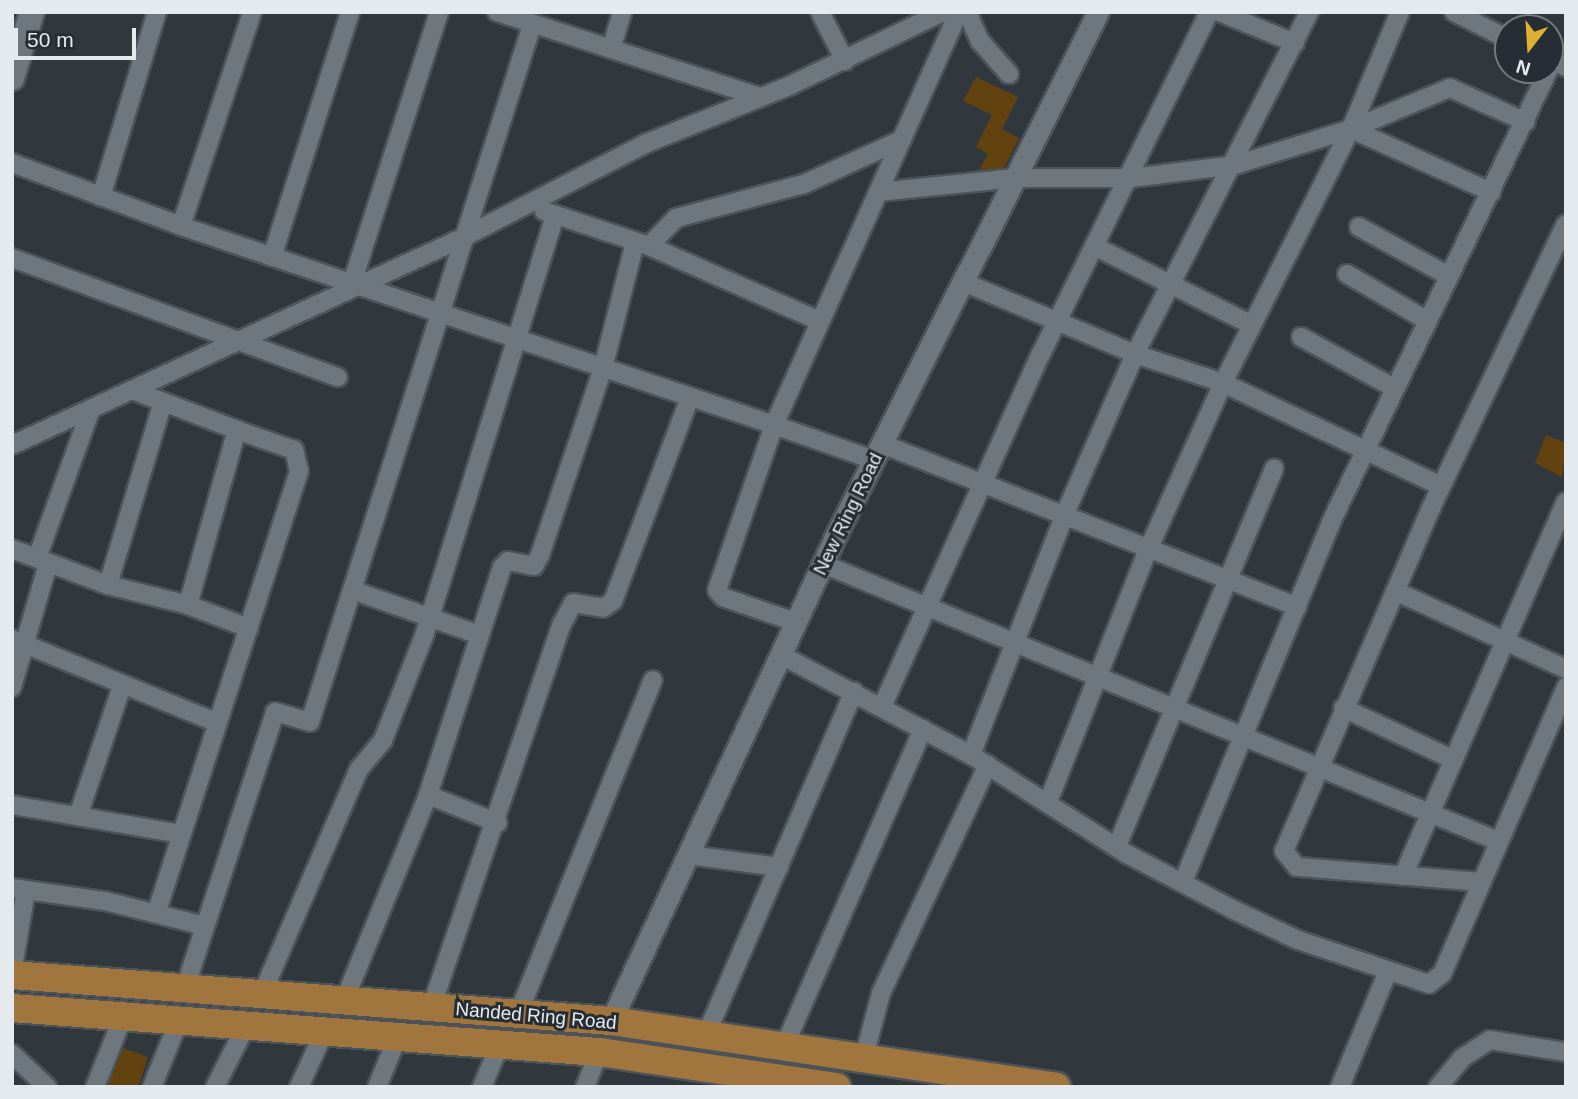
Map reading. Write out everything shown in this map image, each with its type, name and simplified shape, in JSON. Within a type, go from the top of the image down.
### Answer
[{"type":"highway","name":"Nanded Ring Road","points":[[12,974],[611,1021],[1056,1087]]},
{"type":"highway","points":[[12,1008],[180,1018],[599,1052],[836,1087]]},
{"type":"main road","points":[[15,61],[32,12]]},
{"type":"street","points":[[101,197],[158,12]]},
{"type":"street","points":[[181,226],[252,12]]},
{"type":"street","points":[[272,257],[350,12]]},
{"type":"street","points":[[357,282],[439,12]]},
{"type":"street","points":[[497,12],[760,97]]},
{"type":"street","points":[[611,49],[622,12]]},
{"type":"street","points":[[820,12],[845,61]]},
{"type":"street","points":[[12,445],[357,282],[466,236],[647,142],[845,61],[943,12]]},
{"type":"street","points":[[796,622],[723,597],[717,590],[774,425],[959,12]]},
{"type":"street","points":[[967,12],[980,41],[1009,74]]},
{"type":"street","name":"New Ring Road","points":[[611,1021],[823,564],[1098,12]]},
{"type":"street","points":[[882,707],[931,607],[982,482],[1057,322],[1131,178],[1209,12]]},
{"type":"street","points":[[1219,12],[1295,43]]},
{"type":"street","points":[[971,755],[1064,516],[1135,354],[1235,165],[1309,12]]},
{"type":"street","points":[[1048,802],[1148,550],[1223,383],[1351,129],[1400,12]]},
{"type":"street","points":[[1454,12],[1494,32]]},
{"type":"street","points":[[185,988],[275,712],[310,722],[532,25]]},
{"type":"street","points":[[1183,882],[1364,453],[1426,320],[1545,84]]},
{"type":"street","points":[[878,192],[1015,178],[1131,178],[1235,165],[1351,129],[1450,88],[1526,122]]},
{"type":"street","points":[[1351,129],[1491,192]]},
{"type":"street","points":[[344,1001],[428,795],[505,563],[537,563],[642,244],[676,218],[762,199],[901,140]]},
{"type":"street","points":[[12,163],[181,226],[357,282],[439,313],[774,425],[982,482],[1297,607]]},
{"type":"street","points":[[526,206],[642,244],[820,321]]},
{"type":"street","points":[[262,994],[359,769],[383,740],[429,618],[519,340],[555,215]]},
{"type":"street","points":[[1480,882],[1308,869],[1286,860],[1284,851],[1317,767],[1441,486],[1566,224]]},
{"type":"street","points":[[1359,227],[1449,276]]},
{"type":"street","points":[[1096,247],[1252,325]]},
{"type":"street","points":[[12,258],[338,377]]},
{"type":"street","points":[[1347,274],[1426,320]]},
{"type":"street","points":[[963,282],[1135,354],[1223,383],[1364,453],[1441,486]]},
{"type":"street","points":[[1301,338],[1394,388]]},
{"type":"street","points":[[132,390],[294,450],[300,461],[156,914]]},
{"type":"street","points":[[431,1008],[498,822],[569,608],[578,602],[603,608],[613,601],[690,397]]},
{"type":"street","points":[[108,585],[163,402]]},
{"type":"street","points":[[12,687],[19,641],[91,409]]},
{"type":"street","points":[[188,605],[237,430]]},
{"type":"street","points":[[1116,846],[1274,468]]},
{"type":"street","points":[[1402,876],[1566,502]]},
{"type":"street","points":[[12,550],[108,585],[188,605],[249,628]]},
{"type":"street","points":[[823,564],[1015,639],[1498,841]]},
{"type":"street","points":[[352,590],[481,635]]},
{"type":"street","points":[[1395,591],[1566,668]]},
{"type":"street","points":[[19,641],[122,686],[218,723]]},
{"type":"street","points":[[780,655],[971,755],[1116,846],[1298,940],[1388,971],[1436,982],[1566,687]]},
{"type":"street","points":[[518,1014],[653,680]]},
{"type":"street","points":[[78,816],[122,686]]},
{"type":"street","points":[[706,1035],[855,692]]},
{"type":"street","points":[[1343,708],[1452,759]]},
{"type":"street","points":[[784,1046],[923,729]]},
{"type":"street","points":[[864,1057],[881,993],[988,765]]},
{"type":"street","points":[[428,795],[498,822]]},
{"type":"street","points":[[12,805],[181,834]]},
{"type":"street","points":[[688,855],[779,867]]},
{"type":"street","points":[[12,974],[19,889],[156,914],[205,926]]},
{"type":"street","points":[[1340,1087],[1388,971]]},
{"type":"street","points":[[95,1087],[124,1014]]},
{"type":"street","points":[[152,1087],[180,1018]]},
{"type":"street","points":[[215,1087],[247,1024]]},
{"type":"street","points":[[299,1087],[325,1030]]},
{"type":"street","points":[[377,1087],[398,1036]]},
{"type":"street","points":[[1438,1087],[1462,1058],[1490,1040],[1566,1052]]},
{"type":"street","points":[[482,1087],[500,1044]]},
{"type":"street","points":[[585,1087],[599,1052]]},
{"type":"street","points":[[12,1054],[47,1087]]},
{"type":"building","points":[[976,77],[1018,97],[1002,129],[1019,138],[1004,168],[979,170],[988,154],[976,147],[992,115],[963,101]]},
{"type":"building","points":[[1546,435],[1566,443],[1562,477],[1535,463]]},
{"type":"building","points":[[123,1048],[148,1057],[138,1087],[107,1087]]}]
